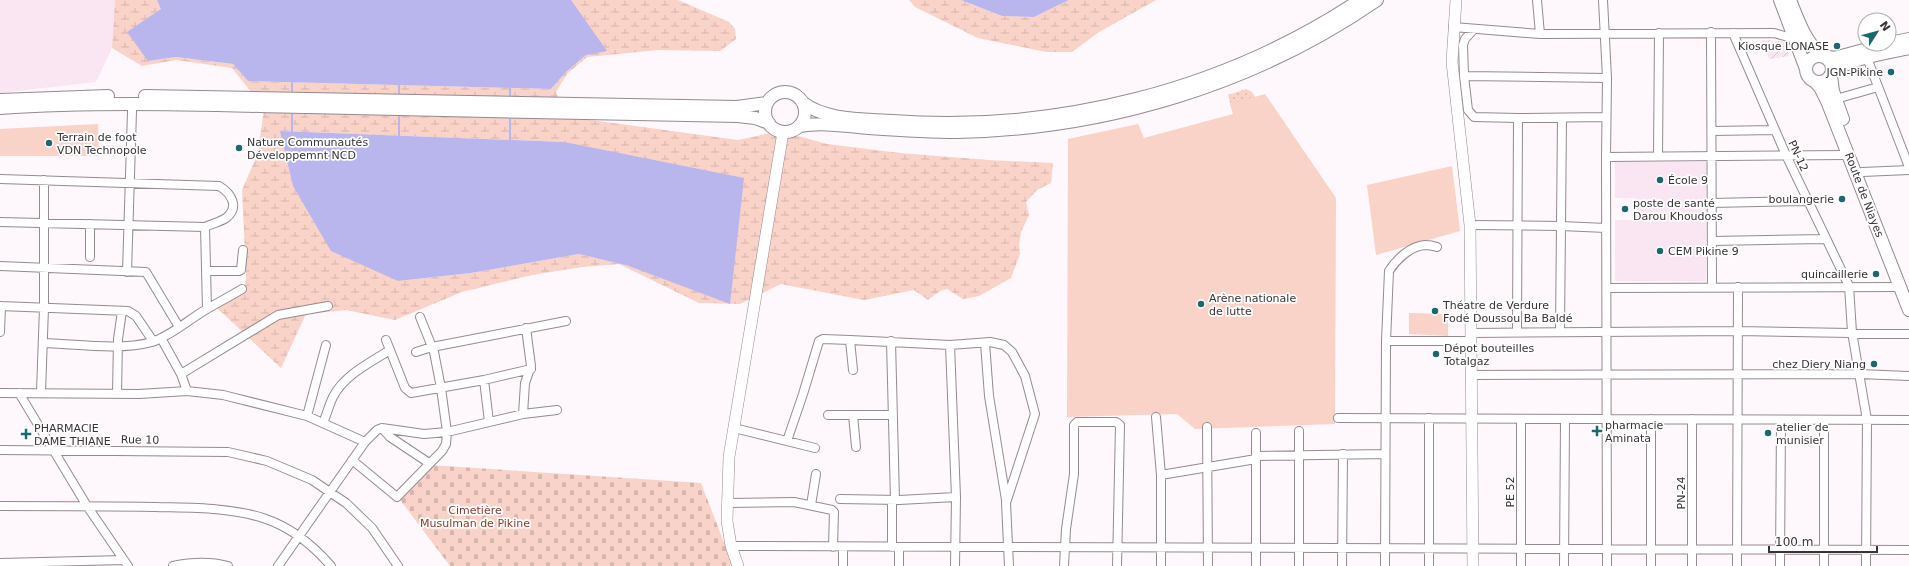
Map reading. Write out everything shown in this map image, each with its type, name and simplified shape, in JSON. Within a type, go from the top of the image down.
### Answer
[{"type":"main road","points":[[1360,0],[1303,34],[1225,70],[1161,92],[1086,111],[1021,120],[940,123],[867,119],[837,116],[815,111],[794,95],[784,92],[774,95],[767,103],[765,110],[768,123],[772,128],[783,132],[789,132],[799,126],[817,123],[902,130],[988,131],[1035,127],[1088,119],[1165,101],[1229,78],[1307,42],[1377,0]]},
{"type":"main road","points":[[1780,0],[1808,77],[1815,82],[1822,82],[1838,68],[1867,58],[1909,48]]},
{"type":"main road","points":[[1790,0],[1806,38],[1812,47],[1832,65],[1831,74]]},
{"type":"main road","points":[[1897,41],[1909,39]]},
{"type":"main road","points":[[1806,69],[1809,60],[1816,56],[1834,58],[1857,52]]},
{"type":"main road","name":"Route de Niayes","points":[[1831,74],[1831,83],[1836,99],[1904,289],[1909,310]]},
{"type":"main road","name":"Route de Niayes","points":[[1815,82],[1824,94],[1904,289]]},
{"type":"main road","points":[[0,100],[83,96],[168,96],[743,107],[767,103]]},
{"type":"main road","points":[[799,126],[804,114],[802,102]]},
{"type":"main road","points":[[0,108],[90,104],[222,105],[738,116],[755,118],[768,123]]},
{"type":"main road","points":[[0,115],[53,112],[132,111],[206,113],[216,110],[222,105]]},
{"type":"street","points":[[1456,0],[1453,27],[1453,76],[1467,187],[1470,225],[1473,566]]},
{"type":"street","points":[[1537,0],[1540,34]]},
{"type":"street","points":[[1603,0],[1606,34],[1607,78],[1607,566]]},
{"type":"street","points":[[1453,27],[1540,34],[1711,32],[1774,33],[1795,39]]},
{"type":"street","points":[[1474,29],[1465,39],[1463,45],[1464,76],[1468,110],[1474,117],[1606,117]]},
{"type":"street","points":[[1711,32],[1712,287]]},
{"type":"street","points":[[1658,156],[1659,33]]},
{"type":"street","name":"PN-12","points":[[1732,33],[1807,201],[1849,286]]},
{"type":"street","points":[[1862,172],[1909,168],[1867,58]]},
{"type":"street","points":[[1464,76],[1607,78]]},
{"type":"street","points":[[1836,99],[1878,87]]},
{"type":"street","points":[[127,272],[131,183],[132,111]]},
{"type":"street","points":[[1517,331],[1518,118]]},
{"type":"street","points":[[1560,331],[1562,118]]},
{"type":"street","points":[[1712,131],[1775,130]]},
{"type":"street","points":[[738,566],[731,546],[727,521],[729,457],[783,132]]},
{"type":"street","points":[[1606,157],[1848,155]]},
{"type":"street","points":[[0,179],[219,186],[232,196],[234,202],[231,212],[226,218],[205,227],[0,222]]},
{"type":"street","points":[[42,392],[44,308],[44,180]]},
{"type":"street","points":[[1712,203],[1807,201]]},
{"type":"street","points":[[90,224],[90,257]]},
{"type":"street","points":[[1470,225],[1606,228]]},
{"type":"street","points":[[205,227],[207,271],[206,309]]},
{"type":"street","points":[[1712,241],[1825,239]]},
{"type":"street","points":[[1385,566],[1386,340],[1389,271],[1395,262],[1412,250],[1424,245],[1437,247]]},
{"type":"street","points":[[207,271],[239,272],[241,270],[243,250]]},
{"type":"street","points":[[0,266],[146,272],[179,327]]},
{"type":"street","points":[[1607,288],[1849,286],[1904,289]]},
{"type":"street","points":[[1849,286],[1852,332],[1867,420],[1866,566]]},
{"type":"street","points":[[1737,566],[1738,287]]},
{"type":"street","points":[[42,343],[118,346],[137,345],[157,340],[206,309],[242,289]]},
{"type":"street","points":[[0,332],[0,306],[128,312],[136,316],[157,340],[181,374],[187,392]]},
{"type":"street","points":[[181,374],[278,315],[328,306]]},
{"type":"street","points":[[117,394],[118,346],[122,311]]},
{"type":"street","points":[[352,460],[397,498],[428,463],[442,451],[446,444],[447,432],[441,388],[432,347],[420,317]]},
{"type":"street","points":[[416,352],[432,347],[566,321]]},
{"type":"street","points":[[523,414],[525,383],[531,369],[526,328]]},
{"type":"street","points":[[1386,340],[1471,337],[1517,331],[1738,331],[1909,334]]},
{"type":"street","points":[[787,441],[804,394],[816,344],[823,339],[891,341],[950,345],[985,343],[1004,344],[1012,352],[1025,376],[1035,414],[1006,502]]},
{"type":"street","points":[[386,340],[405,388],[408,392],[417,392],[484,380],[531,369]]},
{"type":"street","points":[[850,340],[853,370]]},
{"type":"street","points":[[891,341],[893,500],[896,547],[899,566]]},
{"type":"street","points":[[985,343],[989,396],[1006,502],[1009,566]]},
{"type":"street","points":[[307,416],[326,345]]},
{"type":"street","points":[[950,345],[956,497],[955,566]]},
{"type":"street","points":[[323,423],[338,388],[359,370],[390,350]]},
{"type":"street","points":[[1471,375],[1738,376],[1859,374],[1909,376]]},
{"type":"street","points":[[484,380],[489,422]]},
{"type":"street","points":[[0,393],[42,392],[117,394],[187,392],[235,397],[307,416],[365,442]]},
{"type":"street","points":[[19,393],[88,506],[126,563]]},
{"type":"street","points":[[278,566],[365,442],[377,430],[382,428],[424,434],[447,432],[523,414],[557,410]]},
{"type":"street","points":[[828,414],[893,415]]},
{"type":"street","points":[[853,414],[856,447]]},
{"type":"street","points":[[1156,417],[1161,475],[1161,566]]},
{"type":"street","points":[[1338,418],[1909,420]]},
{"type":"street","points":[[1429,418],[1429,566]]},
{"type":"street","name":"PE 52","points":[[1521,419],[1521,566]]},
{"type":"street","points":[[1564,419],[1564,566]]},
{"type":"street","points":[[1651,419],[1651,566]]},
{"type":"street","name":"PN-24","points":[[1692,419],[1692,566]]},
{"type":"street","points":[[1780,566],[1781,420]]},
{"type":"street","points":[[1824,420],[1824,566]]},
{"type":"street","points":[[1064,566],[1064,548],[1074,474],[1074,425],[1078,422],[1116,422],[1120,425],[1117,566]]},
{"type":"street","points":[[382,428],[390,437],[428,463]]},
{"type":"street","points":[[734,428],[815,448]]},
{"type":"street","points":[[1207,428],[1208,566]]},
{"type":"street","points":[[1299,431],[1299,566]]},
{"type":"street","points":[[1256,433],[1256,566]]},
{"type":"street","name":"Rue 10","points":[[0,450],[228,452],[267,461],[292,470],[330,491],[360,514],[372,528],[398,566]]},
{"type":"street","points":[[1161,475],[1256,458],[1299,454],[1385,454]]},
{"type":"street","points":[[1342,566],[1343,454]]},
{"type":"street","points":[[811,505],[816,474]]},
{"type":"street","points":[[840,499],[893,500],[956,497]]},
{"type":"street","points":[[727,502],[794,502],[833,511],[833,547]]},
{"type":"street","points":[[0,506],[199,508],[235,511],[264,518],[300,536],[331,566]]},
{"type":"street","points":[[731,546],[1909,550]]},
{"type":"street","points":[[843,547],[843,566]]},
{"type":"street","points":[[173,566],[194,562],[216,563],[228,566]]},
{"type":"street","points":[[0,563],[126,563]]},
{"type":"shaded area","points":[[0,0],[115,0],[112,48],[96,82],[0,93]]},
{"type":"shaded area","points":[[1761,40],[1784,41],[1790,56],[1769,59]]},
{"type":"shaded area","points":[[1615,162],[1706,162],[1706,281],[1615,281],[1615,220],[1635,220],[1635,198],[1615,198]]},
{"type":"green space","points":[[115,0],[157,0],[161,8],[148,61],[176,57],[233,64],[248,81],[551,89],[566,72],[586,55],[571,0],[678,0],[729,22],[735,29],[736,39],[720,51],[658,50],[587,57],[567,74],[556,92],[561,105],[576,118],[738,140],[780,131],[827,144],[900,153],[988,160],[1053,163],[1051,183],[1037,190],[1026,202],[1029,215],[1021,232],[1019,245],[1020,254],[1011,278],[979,296],[963,299],[947,289],[940,291],[928,300],[914,290],[864,300],[781,284],[740,304],[699,303],[619,264],[582,267],[532,275],[462,292],[395,320],[346,310],[306,314],[281,368],[216,307],[245,292],[246,273],[242,190],[258,153],[264,108],[232,68],[176,60],[142,66],[112,48]],"holes":[[[280,131],[564,142],[629,266],[579,254],[471,273],[398,281]]]},
{"type":"green space","points":[[909,0],[961,0],[1002,16],[1034,17],[1069,0],[1156,0],[1099,32],[1072,52],[1046,52],[978,38],[915,7]]},
{"type":"green space","points":[[1246,89],[1252,92],[1255,97],[1236,123],[1228,95]]},
{"type":"green space","name":"Arène nationale de lutte","points":[[1265,94],[1336,198],[1335,424],[1195,429],[1177,414],[1067,417],[1068,139],[1138,124],[1144,138],[1233,114],[1230,104]]},
{"type":"green space","name":"Terrain de foot VDN Technopole","points":[[98,124],[99,156],[0,156],[0,129]]},
{"type":"green space","points":[[1452,166],[1460,231],[1376,255],[1367,185]]},
{"type":"green space","points":[[1409,313],[1448,314],[1448,336],[1409,334]]},
{"type":"green space","name":"Cimetière Musulman de Pikine","points":[[430,465],[701,483],[733,566],[450,566],[398,497]]},
{"type":"water","points":[[157,0],[571,0],[607,51],[586,55],[566,72],[551,89],[248,81],[233,64],[176,57],[148,61],[127,32],[161,9]]},
{"type":"water","points":[[961,0],[1069,0],[1034,17],[1002,16]]},
{"type":"water","points":[[280,131],[564,142],[744,178],[730,304],[629,266],[579,254],[471,273],[398,281],[331,251],[293,186]]},
{"type":"waterway","points":[[292,83],[292,91]]},
{"type":"waterway","points":[[399,85],[399,94]]},
{"type":"waterway","points":[[510,88],[510,96]]},
{"type":"waterway","points":[[292,114],[292,132]]},
{"type":"waterway","points":[[399,117],[399,136]]},
{"type":"waterway","points":[[510,119],[510,140]]},
{"type":"place","name":"Kiosque LONASE","points":[[1837,46]]},
{"type":"place","name":"JGN-Pikine","points":[[1891,72]]},
{"type":"place","name":"Terrain de foot VDN Technopole","points":[[49,143]]},
{"type":"place","name":"Nature Communautés Développemnt NCD","points":[[239,148]]},
{"type":"place","name":"École 9","points":[[1660,180]]},
{"type":"place","name":"boulangerie","points":[[1842,199]]},
{"type":"place","name":"poste de santé Darou Khoudoss","points":[[1625,209]]},
{"type":"place","name":"CEM Pikine 9","points":[[1660,251]]},
{"type":"place","name":"quincaillerie","points":[[1876,274]]},
{"type":"place","name":"Arène nationale de lutte","points":[[1201,304]]},
{"type":"place","name":"Théatre de Verdure Fodé Doussou Ba Baldé","points":[[1435,311]]},
{"type":"place","name":"Dépot bouteilles Totalgaz","points":[[1436,354]]},
{"type":"place","name":"chez Diery Niang","points":[[1874,364]]},
{"type":"place","name":"pharmacie Aminata","points":[[1597,431]]},
{"type":"place","name":"atelier de munisier","points":[[1768,433]]},
{"type":"place","name":"PHARMACIE DAME THIANE","points":[[26,434]]}]
